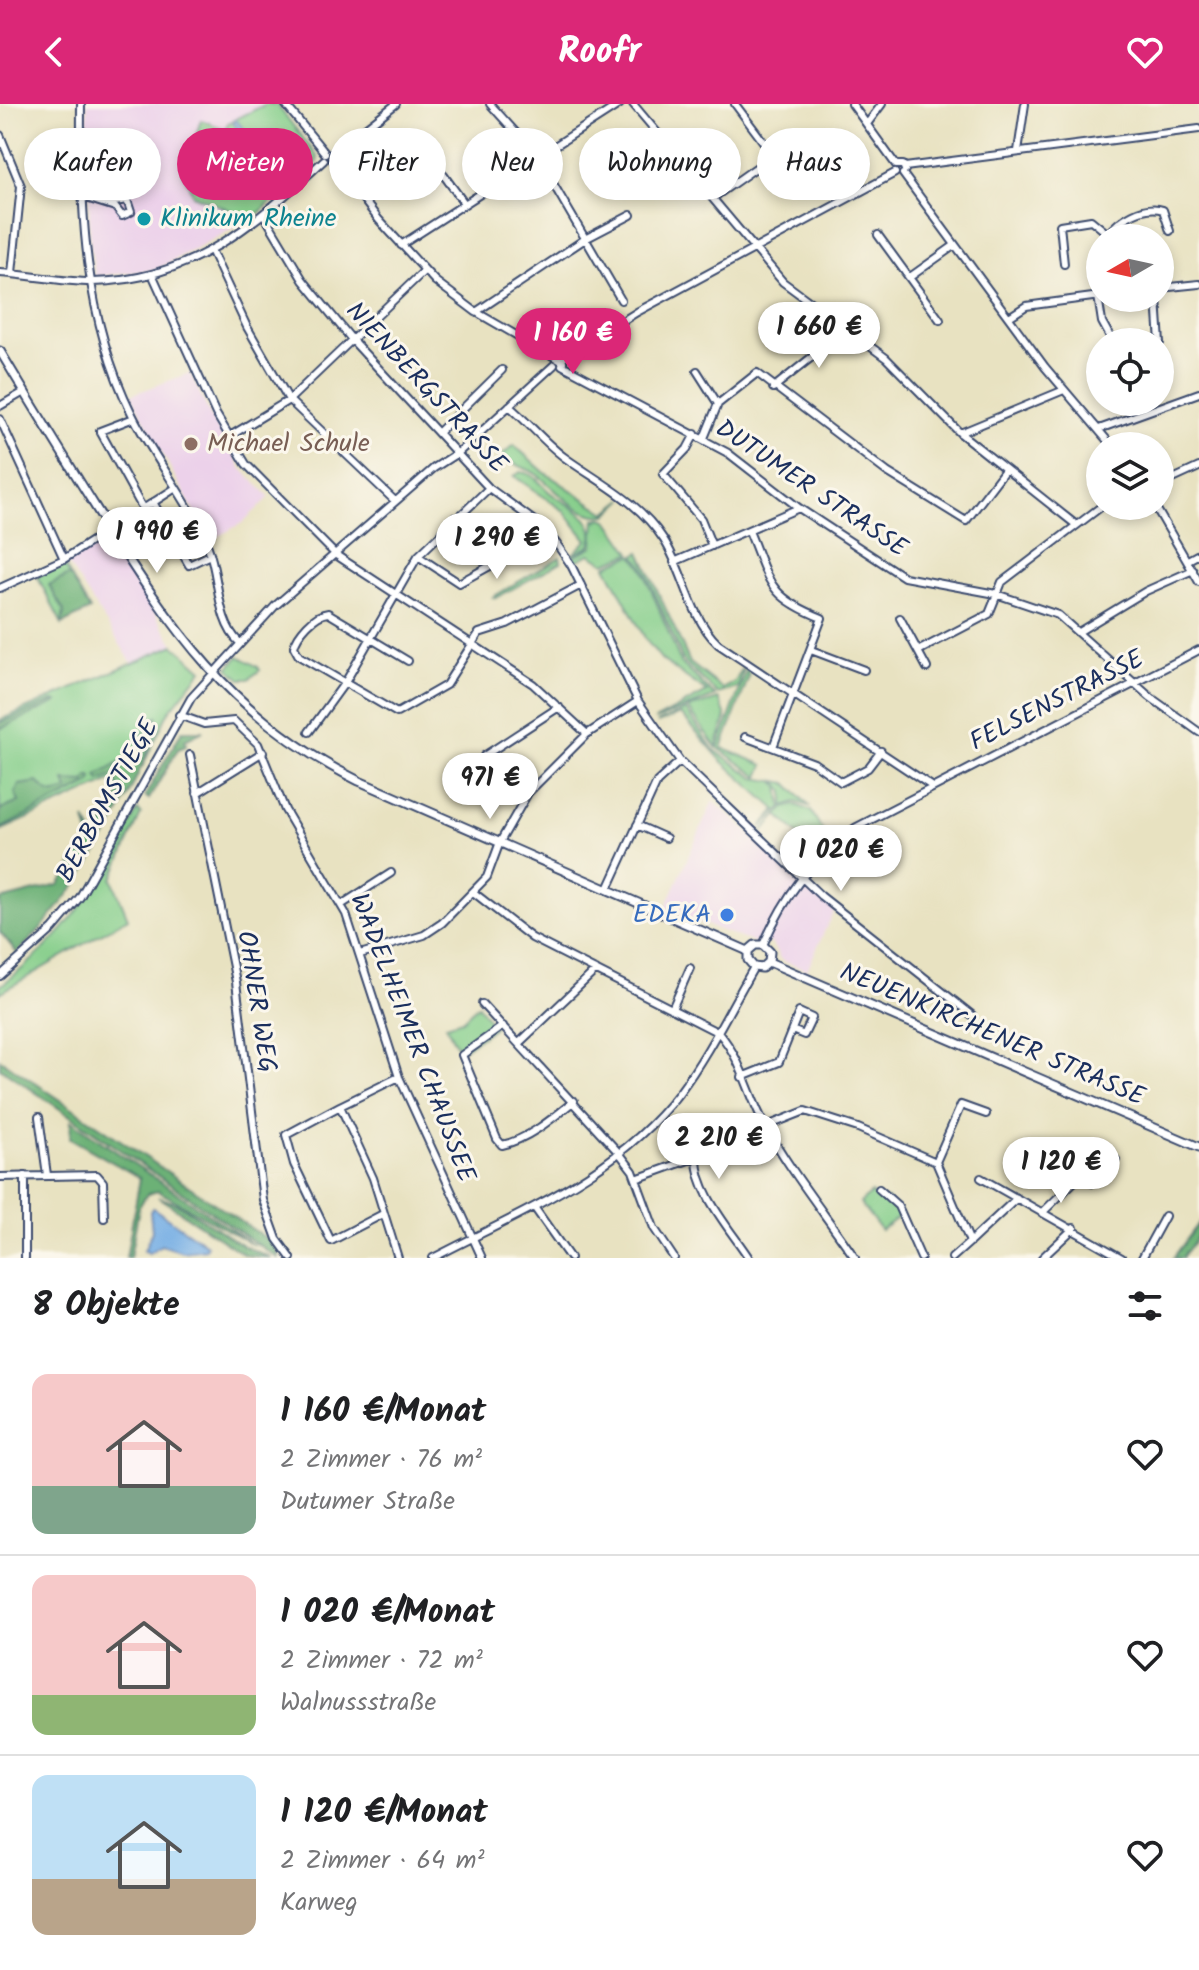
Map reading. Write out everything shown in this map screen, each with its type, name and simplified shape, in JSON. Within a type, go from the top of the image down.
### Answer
[{"type":"street","points":[[81,104],[82,128]]},
{"type":"street","name":"DUTUMER STRASSE","points":[[285,104],[329,157]]},
{"type":"street","points":[[366,128],[396,104]]},
{"type":"street","points":[[490,104],[512,128]]},
{"type":"street","points":[[563,140],[620,104]]},
{"type":"street","points":[[633,104],[653,128]]},
{"type":"street","points":[[735,104],[757,133]]},
{"type":"street","points":[[852,104],[896,169],[904,170],[1018,151],[1199,129]]},
{"type":"street","points":[[867,124],[882,104]]},
{"type":"street","points":[[1018,151],[1025,104]]},
{"type":"street","points":[[0,135],[21,186],[12,273]]},
{"type":"street","points":[[0,273],[89,282],[153,276],[211,250],[264,215],[329,157]]},
{"type":"street","name":"BERBOMSTIEGE","points":[[0,976],[53,929],[80,897],[108,851],[179,715],[275,606],[434,468],[459,452],[558,362],[637,312],[896,169]]},
{"type":"street","points":[[904,170],[1009,317],[1064,390],[1101,432]]},
{"type":"street","points":[[446,178],[464,203]]},
{"type":"street","points":[[83,194],[115,202],[127,200],[132,204],[131,212],[122,216],[115,207],[83,194]]},
{"type":"street","points":[[83,200],[94,312],[134,418],[210,555],[222,597],[225,624],[240,643]]},
{"type":"street","name":"DUTUMER STRASSE","points":[[364,200],[425,270],[476,312],[558,362],[704,438],[799,508],[904,577],[996,594],[1058,615],[1199,732]]},
{"type":"street","points":[[401,245],[469,200]]},
{"type":"street","points":[[562,200],[621,300]]},
{"type":"street","points":[[715,200],[783,282],[886,358],[960,433],[1004,471],[1075,524]]},
{"type":"street","points":[[1117,224],[1119,220],[1156,208],[1163,210],[1168,224]]},
{"type":"street","name":"NIENBERGSTRASSE","points":[[264,215],[303,280],[353,341],[440,431],[489,488],[544,528],[581,585],[638,701],[680,761],[800,878],[972,1015]]},
{"type":"street","points":[[476,312],[585,239],[631,215]]},
{"type":"street","points":[[1064,264],[1060,225],[1091,220],[1096,224]]},
{"type":"street","points":[[878,235],[940,320]]},
{"type":"street","points":[[910,277],[955,245]]},
{"type":"street","points":[[211,250],[247,327],[289,400],[395,501]]},
{"type":"street","points":[[230,436],[289,400],[425,270]]},
{"type":"street","points":[[153,276],[216,414],[246,464],[336,555],[533,684],[587,734]]},
{"type":"street","points":[[1174,287],[1199,284]]},
{"type":"street","points":[[1009,317],[1026,306],[1086,298]]},
{"type":"street","points":[[773,388],[847,329]]},
{"type":"street","points":[[0,351],[109,530],[181,638],[212,674],[265,721],[321,761],[748,951]]},
{"type":"street","points":[[440,431],[502,370]]},
{"type":"street","points":[[697,371],[718,404]]},
{"type":"street","points":[[704,438],[718,404],[757,373],[887,472],[966,521],[1004,471]]},
{"type":"street","points":[[960,433],[1064,390]]},
{"type":"street","points":[[0,406],[24,392]]},
{"type":"street","points":[[1099,429],[1199,393]]},
{"type":"street","points":[[509,406],[564,457],[628,498],[664,540],[707,634],[933,787]]},
{"type":"street","points":[[134,418],[100,431],[143,509],[174,489]]},
{"type":"street","points":[[0,419],[64,559]]},
{"type":"street","points":[[695,434],[687,449],[663,474],[701,519],[712,546]]},
{"type":"street","points":[[1174,479],[1199,467]]},
{"type":"street","points":[[309,732],[346,681],[418,556],[454,518],[489,488]]},
{"type":"street","points":[[153,502],[189,565],[210,555]]},
{"type":"street","points":[[674,562],[799,508]]},
{"type":"street","points":[[918,651],[989,614],[1002,582],[1086,517]]},
{"type":"street","points":[[418,556],[459,583],[497,562],[497,552],[454,518]]},
{"type":"street","points":[[1164,520],[1199,582]]},
{"type":"street","points":[[0,588],[64,559],[109,530]]},
{"type":"street","points":[[749,531],[778,595],[822,618],[796,694],[773,747]]},
{"type":"street","points":[[1188,560],[1199,554]]},
{"type":"street","points":[[1080,631],[1146,591],[1193,570]]},
{"type":"street","points":[[408,661],[328,613],[318,616],[296,640],[294,647],[299,656],[346,681],[390,712],[403,712],[446,685],[472,642],[487,629],[507,624],[581,585]]},
{"type":"street","points":[[900,618],[927,668]]},
{"type":"street","points":[[811,650],[864,670]]},
{"type":"street","name":"FELSENSTRASSE","points":[[763,945],[780,909],[800,878],[824,852],[855,828],[1199,650]]},
{"type":"street","points":[[360,954],[424,935],[442,923],[487,877],[500,842],[528,793],[587,734],[638,701]]},
{"type":"street","points":[[528,793],[484,756],[559,707]]},
{"type":"street","name":"WADELHEIMER CHAUSSEE","points":[[179,715],[204,724],[225,719],[234,721],[263,752],[285,810],[341,905],[399,1077],[482,1258]]},
{"type":"street","points":[[745,737],[814,763],[841,782],[868,768],[881,751]]},
{"type":"street","points":[[197,793],[263,752]]},
{"type":"street","name":"OHNER WEG","points":[[190,755],[236,982],[256,1164],[263,1200],[286,1256]]},
{"type":"street","points":[[608,889],[657,782],[680,761]]},
{"type":"street","points":[[637,825],[666,838]]},
{"type":"street","points":[[341,905],[391,873]]},
{"type":"street","points":[[473,892],[532,938],[719,1033],[735,1051],[742,1077],[765,1126],[855,1258]]},
{"type":"street","points":[[755,945],[763,945],[770,952],[769,962],[762,968],[754,967],[748,960],[748,951],[755,945]]},
{"type":"street","name":"NEUENKIRCHENER STRASSE","points":[[769,962],[1199,1147]]},
{"type":"street","points":[[433,1258],[534,1207],[620,1154],[677,1096],[719,1033],[754,967]]},
{"type":"street","points":[[672,1009],[690,968]]},
{"type":"street","points":[[519,1043],[596,970]]},
{"type":"street","points":[[482,1004],[620,1154],[636,1179],[654,1228],[674,1258]]},
{"type":"street","points":[[503,1026],[462,1055],[502,1145],[545,1124],[574,1101]]},
{"type":"street","points":[[742,1077],[779,1062],[792,1030]]},
{"type":"street","points":[[383,1214],[331,1241],[294,1164],[286,1135],[399,1077]]},
{"type":"street","points":[[936,1162],[961,1105],[986,1114]]},
{"type":"street","points":[[340,1106],[373,1178],[398,1258]]},
{"type":"street","points":[[636,1179],[805,1111],[858,1128],[936,1162],[970,1242]]},
{"type":"street","points":[[39,1117],[47,1175]]},
{"type":"street","points":[[697,1157],[697,1167],[708,1195],[749,1258]]},
{"type":"street","points":[[1043,1212],[1081,1175],[1092,1183],[1116,1160]]},
{"type":"street","points":[[0,1177],[97,1175],[103,1182],[104,1218]]},
{"type":"street","points":[[25,1176],[25,1258]]},
{"type":"street","points":[[981,1178],[1074,1228],[1122,1258]]},
{"type":"street","points":[[879,1189],[898,1206],[921,1258]]},
{"type":"street","points":[[952,1258],[1017,1198]]},
{"type":"street","points":[[534,1207],[570,1258]]},
{"type":"street","points":[[1142,1258],[1165,1216]]},
{"type":"street","points":[[1042,1258],[1074,1228]]},
{"type":"shaded area","points":[[87,104],[277,104],[295,128],[177,128],[177,200],[274,200],[257,216],[155,270],[95,276],[89,200],[161,200],[161,128],[88,128]]},
{"type":"shaded area","points":[[313,151],[319,159],[313,165]]},
{"type":"shaded area","name":"Michael Schule","points":[[190,373],[241,468],[270,497],[242,523],[210,541],[131,395]]},
{"type":"shaded area","points":[[108,538],[175,646],[132,663],[67,562]]},
{"type":"shaded area","points":[[713,801],[834,910],[807,970],[781,960],[772,944],[763,940],[754,943],[665,909]]},
{"type":"green space","points":[[266,104],[276,104],[295,128],[226,128],[228,123]]},
{"type":"green space","points":[[201,120],[222,128],[198,128]]},
{"type":"green space","points":[[313,151],[318,157],[313,166]]},
{"type":"green space","points":[[205,200],[274,200],[252,219]]},
{"type":"green space","points":[[514,445],[544,472],[606,513],[624,499],[607,515],[596,515],[577,508],[536,474],[501,456]]},
{"type":"green space","points":[[521,472],[535,477],[552,494],[582,514],[591,528],[590,546],[571,556],[587,540],[564,511],[514,476]]},
{"type":"green space","points":[[595,519],[599,522],[597,519],[608,520],[631,553],[605,563],[590,554],[574,562],[574,557],[593,546]]},
{"type":"green space","points":[[640,552],[690,663],[723,689],[735,682],[745,664],[738,688],[718,694],[684,662],[644,568],[635,555]]},
{"type":"green space","points":[[632,555],[641,565],[681,663],[715,696],[655,720],[707,692],[662,660],[646,640],[606,566]]},
{"type":"green space","points":[[560,557],[561,562],[493,597]]},
{"type":"green space","points":[[64,564],[70,575],[49,585],[64,612],[62,624],[37,576]]},
{"type":"green space","points":[[70,575],[90,610],[62,624],[64,611],[49,585]]},
{"type":"green space","points":[[174,645],[202,670],[168,713],[142,767],[0,831],[0,720]]},
{"type":"green space","points":[[239,656],[260,670],[249,679],[241,679],[228,668]]},
{"type":"green space","points":[[748,667],[749,676],[722,748],[764,765],[759,777],[718,748]]},
{"type":"green space","points":[[719,699],[726,717],[716,747],[688,708]]},
{"type":"green space","points":[[57,702],[0,729],[0,723]]},
{"type":"green space","points":[[686,710],[713,749],[755,778],[773,781],[779,786],[782,807],[761,827],[776,810],[721,760],[681,714],[657,723]]},
{"type":"green space","points":[[158,716],[138,775],[94,857],[59,907],[17,953],[0,932],[0,900],[59,885],[90,838],[85,820],[96,839],[119,794],[115,775],[100,781],[97,776],[131,756],[149,723]]},
{"type":"green space","points":[[182,731],[203,731],[185,740],[186,746],[178,749],[149,799],[145,796]]},
{"type":"green space","points":[[92,777],[91,783],[0,829],[0,810],[19,802],[15,793],[19,785],[38,782],[48,791],[58,793],[68,790],[65,781],[85,782]]},
{"type":"green space","points":[[776,781],[787,783],[809,806],[796,802],[784,806],[784,792]]},
{"type":"green space","points":[[796,805],[811,811],[827,838],[814,850],[778,815],[762,832],[784,808]]},
{"type":"green space","points":[[138,810],[141,814],[112,879],[128,918],[0,993],[0,986],[45,948],[80,907]]},
{"type":"green space","points":[[478,1005],[494,1027],[463,1050],[458,1049],[446,1025],[462,1020]]},
{"type":"green space","points":[[0,1059],[267,1239],[278,1251],[278,1258],[0,1068]]},
{"type":"green space","points":[[71,1121],[254,1245],[158,1191],[147,1194],[139,1207],[130,1258],[126,1258],[140,1178],[70,1138]]},
{"type":"green space","points":[[871,1193],[876,1198],[887,1199],[900,1216],[881,1230],[860,1203]]},
{"type":"green space","points":[[158,1197],[180,1205],[244,1246],[272,1258],[245,1255]]},
{"type":"green space","points":[[1199,1223],[1199,1235],[1182,1258],[1173,1258]]},
{"type":"water","points":[[153,1208],[207,1245],[206,1249],[183,1252],[161,1245],[149,1253],[144,1251],[152,1231],[150,1211]]},
{"type":"place","name":"Klinikum Rheine","points":[[144,219]]},
{"type":"place","name":"Michael Schule","points":[[191,444]]},
{"type":"place","name":"EDEKA","points":[[727,915]]}]
